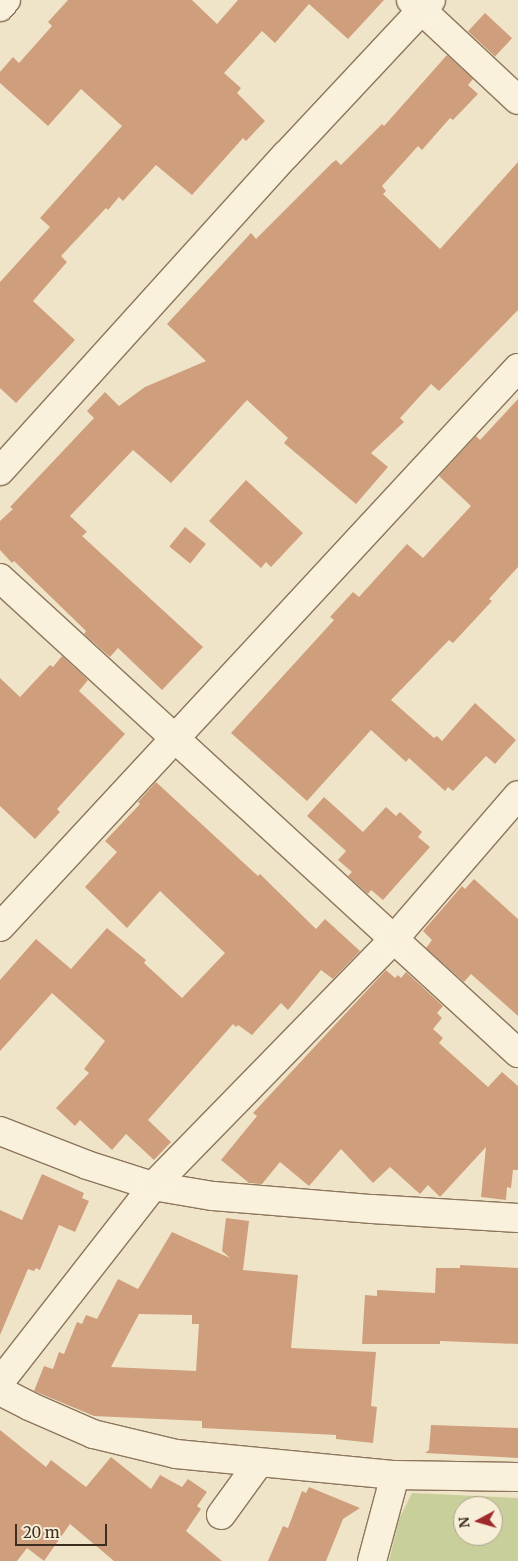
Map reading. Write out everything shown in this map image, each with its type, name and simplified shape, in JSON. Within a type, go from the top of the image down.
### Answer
[{"type":"street","points":[[0,7],[6,0]]},
{"type":"street","points":[[0,471],[421,3],[518,100]]},
{"type":"street","points":[[0,927],[518,368]]},
{"type":"street","points":[[0,578],[518,1053]]},
{"type":"street","points":[[0,1382],[153,1186],[394,940],[518,795]]},
{"type":"street","points":[[0,1131],[87,1165],[153,1186],[214,1196],[518,1218]]},
{"type":"street","points":[[0,1391],[93,1434],[176,1454],[258,1464],[395,1475],[518,1477]]},
{"type":"street","points":[[221,1515],[258,1464]]},
{"type":"street","points":[[372,1561],[395,1475]]},
{"type":"green space","points":[[412,1493],[476,1496],[453,1496],[453,1546],[503,1546],[503,1497],[518,1498],[518,1561],[389,1561],[399,1519]]},
{"type":"building","points":[[68,0],[192,0],[217,24],[238,0],[384,0],[348,39],[309,4],[275,43],[262,31],[224,73],[241,88],[237,93],[265,121],[246,141],[243,138],[192,195],[156,165],[123,201],[119,197],[108,210],[106,208],[61,256],[67,262],[33,301],[75,340],[16,403],[0,388],[0,282],[50,227],[40,218],[122,126],[81,89],[48,126],[0,83],[0,72],[13,57],[19,63],[52,26],[48,22]]},
{"type":"building","points":[[485,13],[512,38],[495,57],[468,31]]},
{"type":"building","points":[[447,55],[473,79],[468,85],[478,94],[453,120],[450,118],[422,150],[418,146],[382,186],[386,191],[383,194],[440,249],[518,162],[518,310],[439,391],[431,384],[400,418],[404,422],[371,453],[388,467],[356,504],[284,443],[288,438],[247,400],[171,483],[133,450],[70,516],[87,532],[82,536],[203,647],[162,690],[118,648],[110,657],[84,634],[86,631],[14,561],[12,563],[0,550],[0,521],[13,509],[10,507],[94,418],[87,411],[105,392],[119,406],[145,387],[206,361],[167,324],[251,233],[256,239],[332,163],[336,160],[341,165],[382,124],[384,126]]},
{"type":"building","points":[[518,399],[518,567],[489,599],[492,601],[453,643],[449,640],[391,700],[434,738],[437,736],[442,741],[475,703],[516,740],[495,764],[486,756],[453,791],[448,787],[445,791],[409,758],[406,762],[371,730],[307,801],[231,733],[334,620],[330,617],[353,592],[359,597],[407,544],[423,558],[471,506],[439,476],[476,436],[480,440]]},
{"type":"building","points":[[246,480],[303,533],[271,567],[266,562],[261,568],[209,521]]},
{"type":"building","points":[[185,527],[206,544],[190,563],[169,546]]},
{"type":"building","points":[[62,656],[88,680],[79,691],[125,734],[57,809],[60,812],[35,839],[0,806],[0,678],[20,697],[50,665],[53,667]]},
{"type":"building","points":[[156,782],[258,876],[260,874],[316,929],[325,919],[360,951],[333,979],[321,970],[288,1010],[281,1003],[252,1035],[238,1025],[236,1027],[233,1024],[148,1120],[171,1142],[154,1160],[126,1134],[112,1150],[80,1120],[75,1126],[56,1108],[89,1073],[84,1069],[105,1041],[52,993],[0,1051],[0,980],[36,939],[71,969],[107,928],[146,960],[144,963],[182,998],[225,953],[160,891],[127,928],[85,887],[117,852],[105,841],[140,804],[138,802]]},
{"type":"building","points":[[324,797],[363,832],[386,807],[396,816],[400,812],[422,832],[418,837],[430,847],[383,900],[371,890],[368,894],[348,876],[352,872],[338,860],[346,851],[307,816]]},
{"type":"building","points":[[474,879],[518,919],[518,1016],[471,974],[464,982],[426,948],[432,940],[423,931],[462,886],[465,889]]},
{"type":"building","points":[[386,970],[395,978],[398,975],[401,978],[406,972],[443,1006],[437,1013],[442,1018],[433,1029],[443,1038],[439,1043],[488,1087],[502,1072],[518,1086],[518,1170],[513,1170],[511,1188],[507,1187],[506,1200],[481,1197],[486,1147],[440,1197],[428,1185],[420,1194],[390,1167],[373,1183],[341,1149],[309,1186],[280,1162],[262,1184],[249,1183],[221,1160],[257,1116],[253,1113]]},
{"type":"building","points":[[42,1174],[84,1193],[82,1198],[89,1201],[75,1232],[59,1225],[40,1270],[36,1268],[34,1271],[28,1269],[0,1335],[0,1210],[22,1220]]},
{"type":"building","points":[[226,1218],[249,1221],[243,1270],[298,1275],[291,1348],[376,1352],[371,1406],[377,1407],[373,1443],[336,1439],[336,1435],[202,1428],[202,1421],[94,1416],[34,1391],[44,1366],[53,1369],[59,1352],[64,1354],[77,1322],[82,1324],[86,1315],[97,1319],[118,1279],[138,1289],[172,1232],[230,1258],[222,1251]],"holes":[[[139,1314],[192,1315],[192,1324],[199,1324],[196,1371],[111,1367]]]},
{"type":"building","points":[[460,1265],[518,1268],[518,1344],[440,1341],[440,1344],[362,1344],[365,1295],[377,1296],[377,1290],[435,1293],[436,1268],[460,1268]]},
{"type":"building","points":[[431,1425],[518,1428],[518,1458],[425,1453],[429,1450]]},
{"type":"building","points":[[0,1430],[46,1467],[51,1460],[86,1487],[111,1457],[151,1489],[160,1475],[182,1487],[188,1479],[207,1492],[197,1506],[201,1509],[186,1531],[222,1561],[114,1561],[70,1524],[44,1561],[27,1548],[17,1561],[0,1561]]},
{"type":"building","points":[[309,1487],[360,1508],[343,1519],[326,1561],[268,1561],[283,1526],[288,1528],[302,1491],[306,1493]]}]
